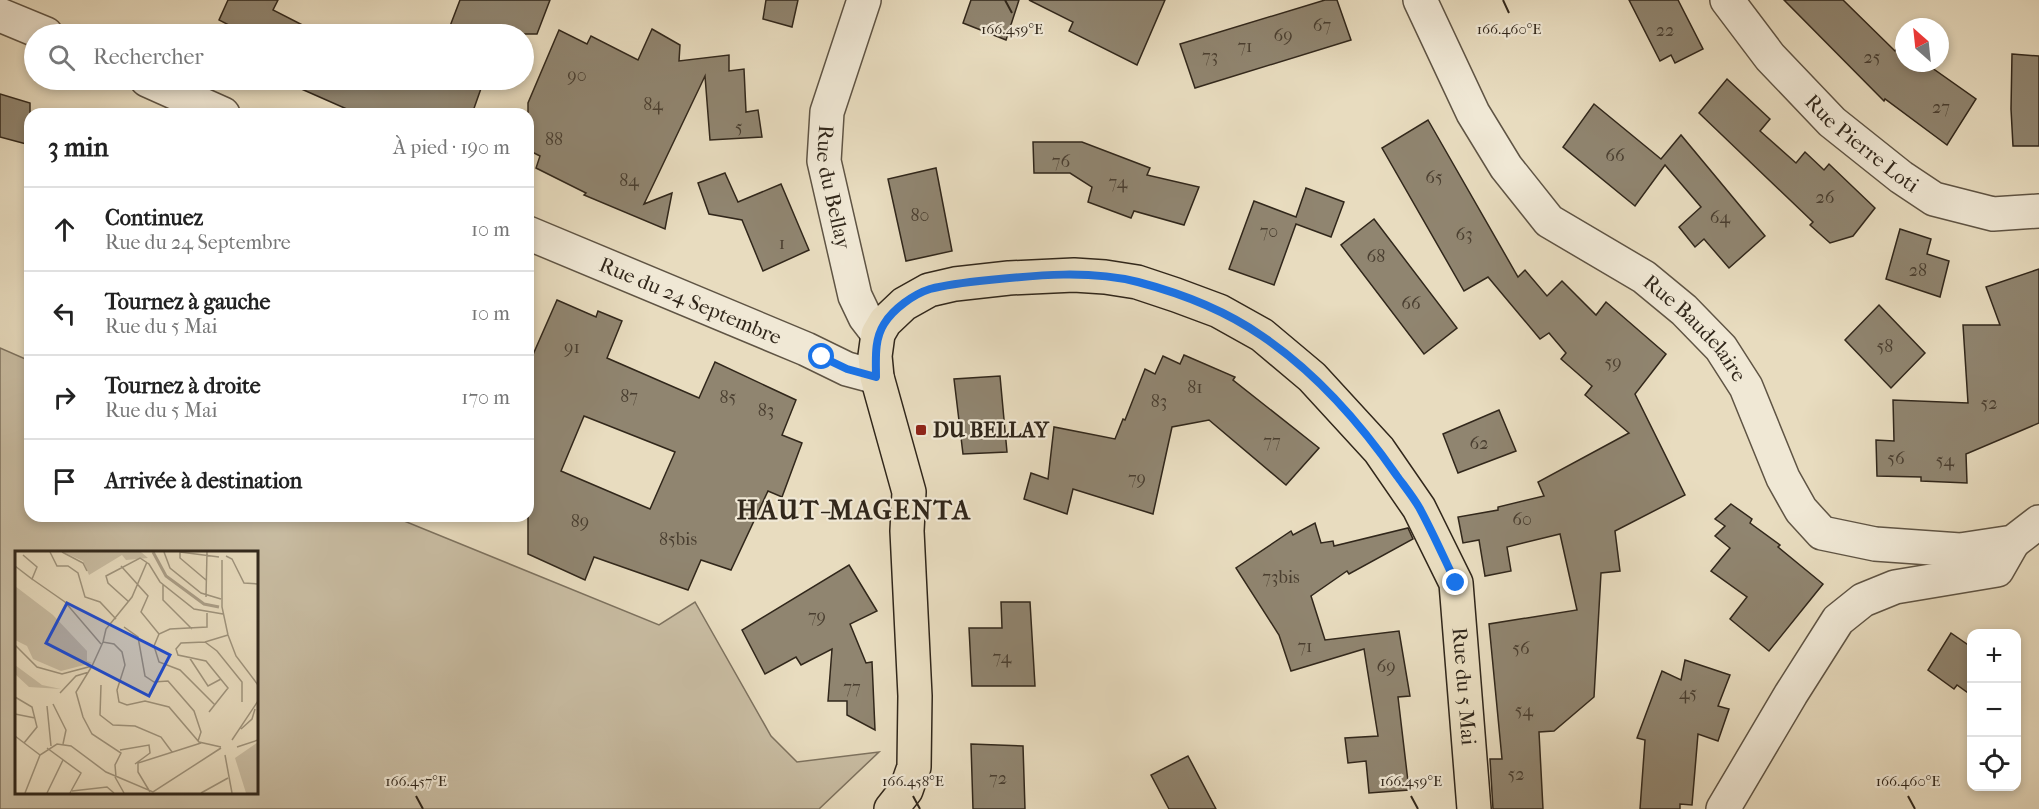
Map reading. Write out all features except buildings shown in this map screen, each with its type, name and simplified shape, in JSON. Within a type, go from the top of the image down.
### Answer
[{"type":"main road","name":"Rue du 5 Mai","points":[[878,334],[885,322],[904,304],[929,290],[988,280],[1074,275],[1137,282],[1167,291],[1219,312],[1262,336],[1312,377],[1379,450],[1419,508],[1456,583],[1474,809]]},
{"type":"main road","points":[[878,334],[875,356],[876,377],[909,492],[907,531],[914,675],[914,767],[906,790],[895,807]]},
{"type":"street","name":"Rue du Bellay","points":[[864,0],[827,112],[824,161],[855,296],[865,317],[878,334]]},
{"type":"street","name":"Rue Baudelaire","points":[[1420,0],[1473,113],[1506,167],[1549,221],[1644,277],[1684,310],[1721,348],[1746,387],[1783,478],[1801,510],[1822,533],[1875,544],[1960,550],[2013,542]]},
{"type":"street","name":"Rue Pierre Loti","points":[[1727,0],[1770,57],[1832,122],[1901,177],[1934,199],[1993,214],[2039,212]]},
{"type":"street","points":[[0,15],[24,25]]},
{"type":"street","points":[[169,90],[210,108]]},
{"type":"street","name":"Rue du 24 Septembre","points":[[534,236],[806,349],[847,369],[876,377]]},
{"type":"street","name":"Rue Baudelaire","points":[[1723,809],[1791,694],[1838,621],[1863,600],[1895,587],[1997,570],[2013,542],[2039,522]]},
{"type":"shaded area","points":[[0,348],[24,358],[24,522],[407,522],[659,625],[695,602],[771,736],[797,762],[879,752],[819,809],[0,809]]},
{"type":"place","name":"DU BELLAY","points":[[921,430]]},
{"type":"district","name":"HAUT-MAGENTA","points":[[854,510]]},
{"type":"route","points":[[822,357],[847,369],[876,377],[875,356],[878,334],[885,322],[915,297],[929,290],[955,284],[1009,278],[1074,275],[1137,282],[1176,295],[1219,312],[1262,336],[1312,377],[1379,450],[1419,508],[1456,583]]}]
